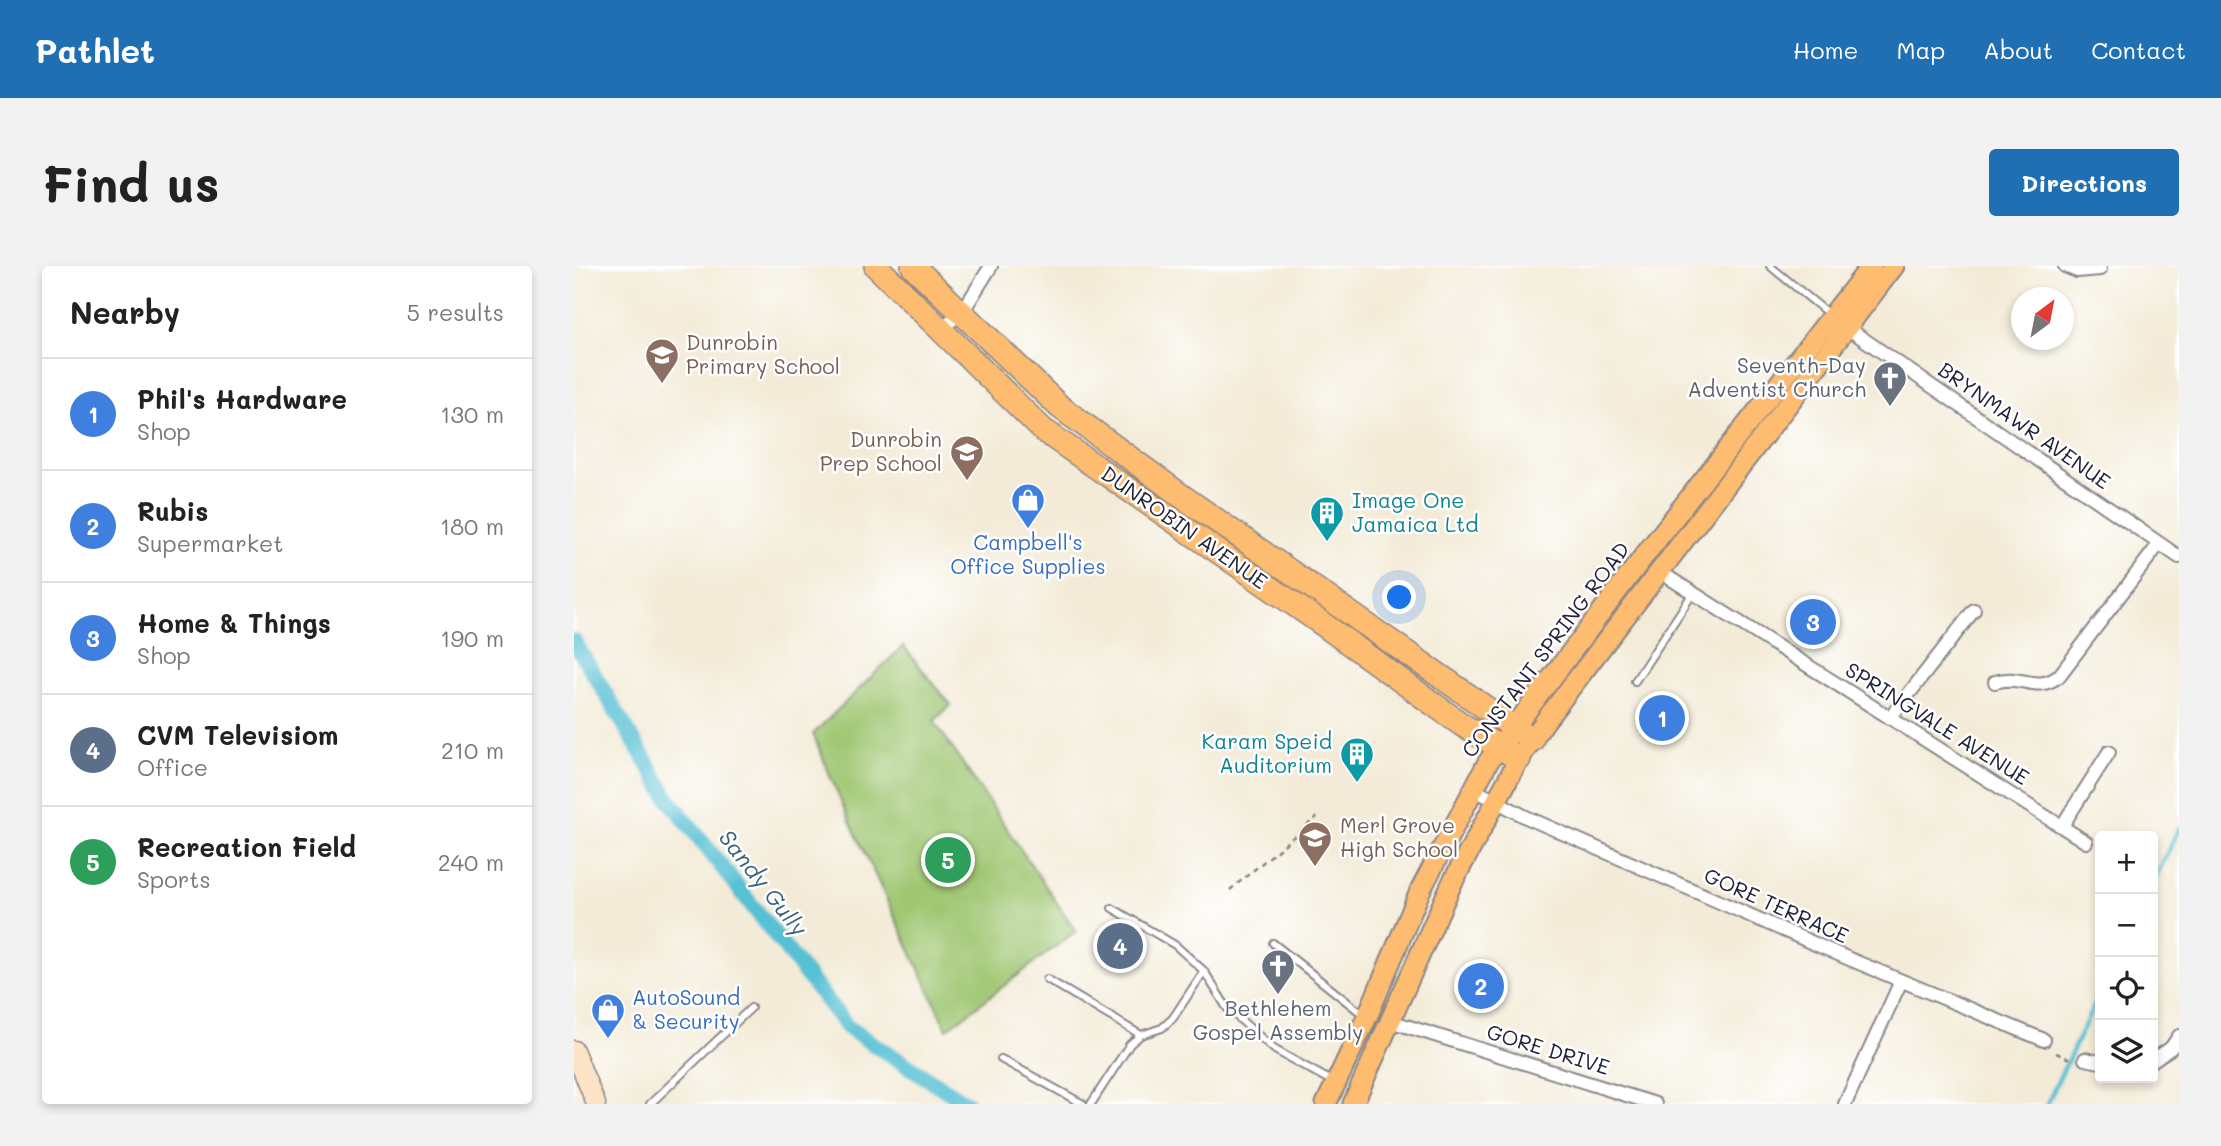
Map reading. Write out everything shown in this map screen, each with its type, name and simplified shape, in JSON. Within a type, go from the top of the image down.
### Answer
[{"type":"highway","name":"DUNROBIN AVENUE","points":[[876,266],[1043,430],[1324,625],[1461,724],[1519,760]]},
{"type":"highway","name":"DUNROBIN AVENUE","points":[[913,266],[1060,407],[1183,497],[1523,733]]},
{"type":"main road","name":"CONSTANT SPRING ROAD","points":[[1326,1104],[1367,1017],[1421,889],[1473,789],[1499,747],[1523,733],[1660,572],[1838,321],[1871,266]]},
{"type":"main road","name":"CONSTANT SPRING ROAD","points":[[1353,1104],[1452,883],[1519,760],[1523,733],[1838,321],[1894,266]]},
{"type":"main road","points":[[574,1050],[596,1104]]},
{"type":"street","points":[[939,329],[961,314],[991,266]]},
{"type":"street","points":[[2065,266],[2077,271],[2100,269]]},
{"type":"street","name":"BRYNMAWR AVENUE","points":[[1838,321],[2179,557]]},
{"type":"street","points":[[1995,682],[2012,680],[2049,684],[2059,676],[2159,544]]},
{"type":"street","name":"SPRINGVALE AVENUE","points":[[1660,572],[2087,842]]},
{"type":"street","points":[[1890,718],[1974,610]]},
{"type":"street","points":[[2062,826],[2109,752]]},
{"type":"street","name":"GORE TERRACE","points":[[1473,789],[1496,802],[1901,981],[2043,1040]]},
{"type":"street","points":[[1845,1104],[1901,981]]},
{"type":"street","name":"GORE DRIVE","points":[[1390,1021],[1655,1104]]},
{"type":"street","points":[[2158,1057],[2171,1048],[2179,1036]]},
{"type":"street","points":[[2083,1062],[2095,1062]]},
{"type":"lane","points":[[1770,266],[1838,321]]},
{"type":"lane","points":[[1635,681],[1693,593]]},
{"type":"lane","points":[[1112,908],[1175,945],[1204,971],[1227,1008],[1275,1050],[1336,1084]]},
{"type":"lane","points":[[1273,943],[1367,1017]]},
{"type":"lane","points":[[1091,1104],[1130,1044],[1141,1035],[1162,1028],[1204,971]]},
{"type":"lane","points":[[1047,979],[1141,1035]]},
{"type":"lane","points":[[650,1104],[751,1008]]},
{"type":"lane","points":[[1001,1059],[1083,1104]]},
{"type":"path","points":[[1230,890],[1317,817]]},
{"type":"path","points":[[2056,1053],[2083,1062]]},
{"type":"green space","points":[[903,646],[951,705],[934,721],[1076,931],[947,1029],[842,804],[813,734]]},
{"type":"waterway","name":"Sandy Gully","points":[[574,641],[668,798],[848,1028],[968,1104]]},
{"type":"waterway","name":"Sandy Gully","points":[[2158,872],[2179,828]]},
{"type":"waterway","name":"Sandy Gully","points":[[2047,1104],[2095,1003]]},
{"type":"place","name":"Dunrobin Primary School","points":[[662,385]]},
{"type":"place","name":"Seventh-Day Adventist Church","points":[[1890,408]]},
{"type":"place","name":"Dunrobin Prep School","points":[[967,482]]},
{"type":"place","name":"Campbell's Office Supplies","points":[[1028,530]]},
{"type":"place","name":"Image One Jamaica Ltd","points":[[1327,543]]},
{"type":"place","name":"Home & Things","points":[[1813,622]]},
{"type":"place","name":"Phil's Hardware","points":[[1662,718]]},
{"type":"place","name":"Karam Speid Auditorium","points":[[1357,784]]},
{"type":"place","name":"Recreation Field","points":[[948,860]]},
{"type":"place","name":"Merl Grove High School","points":[[1315,868]]},
{"type":"place","name":"CVM Televisiom","points":[[1120,946]]},
{"type":"place","name":"Rubis","points":[[1481,986]]},
{"type":"place","name":"Bethlehem Gospel Assembly","points":[[1278,996]]},
{"type":"place","name":"AutoSound & Security","points":[[608,1040]]}]
